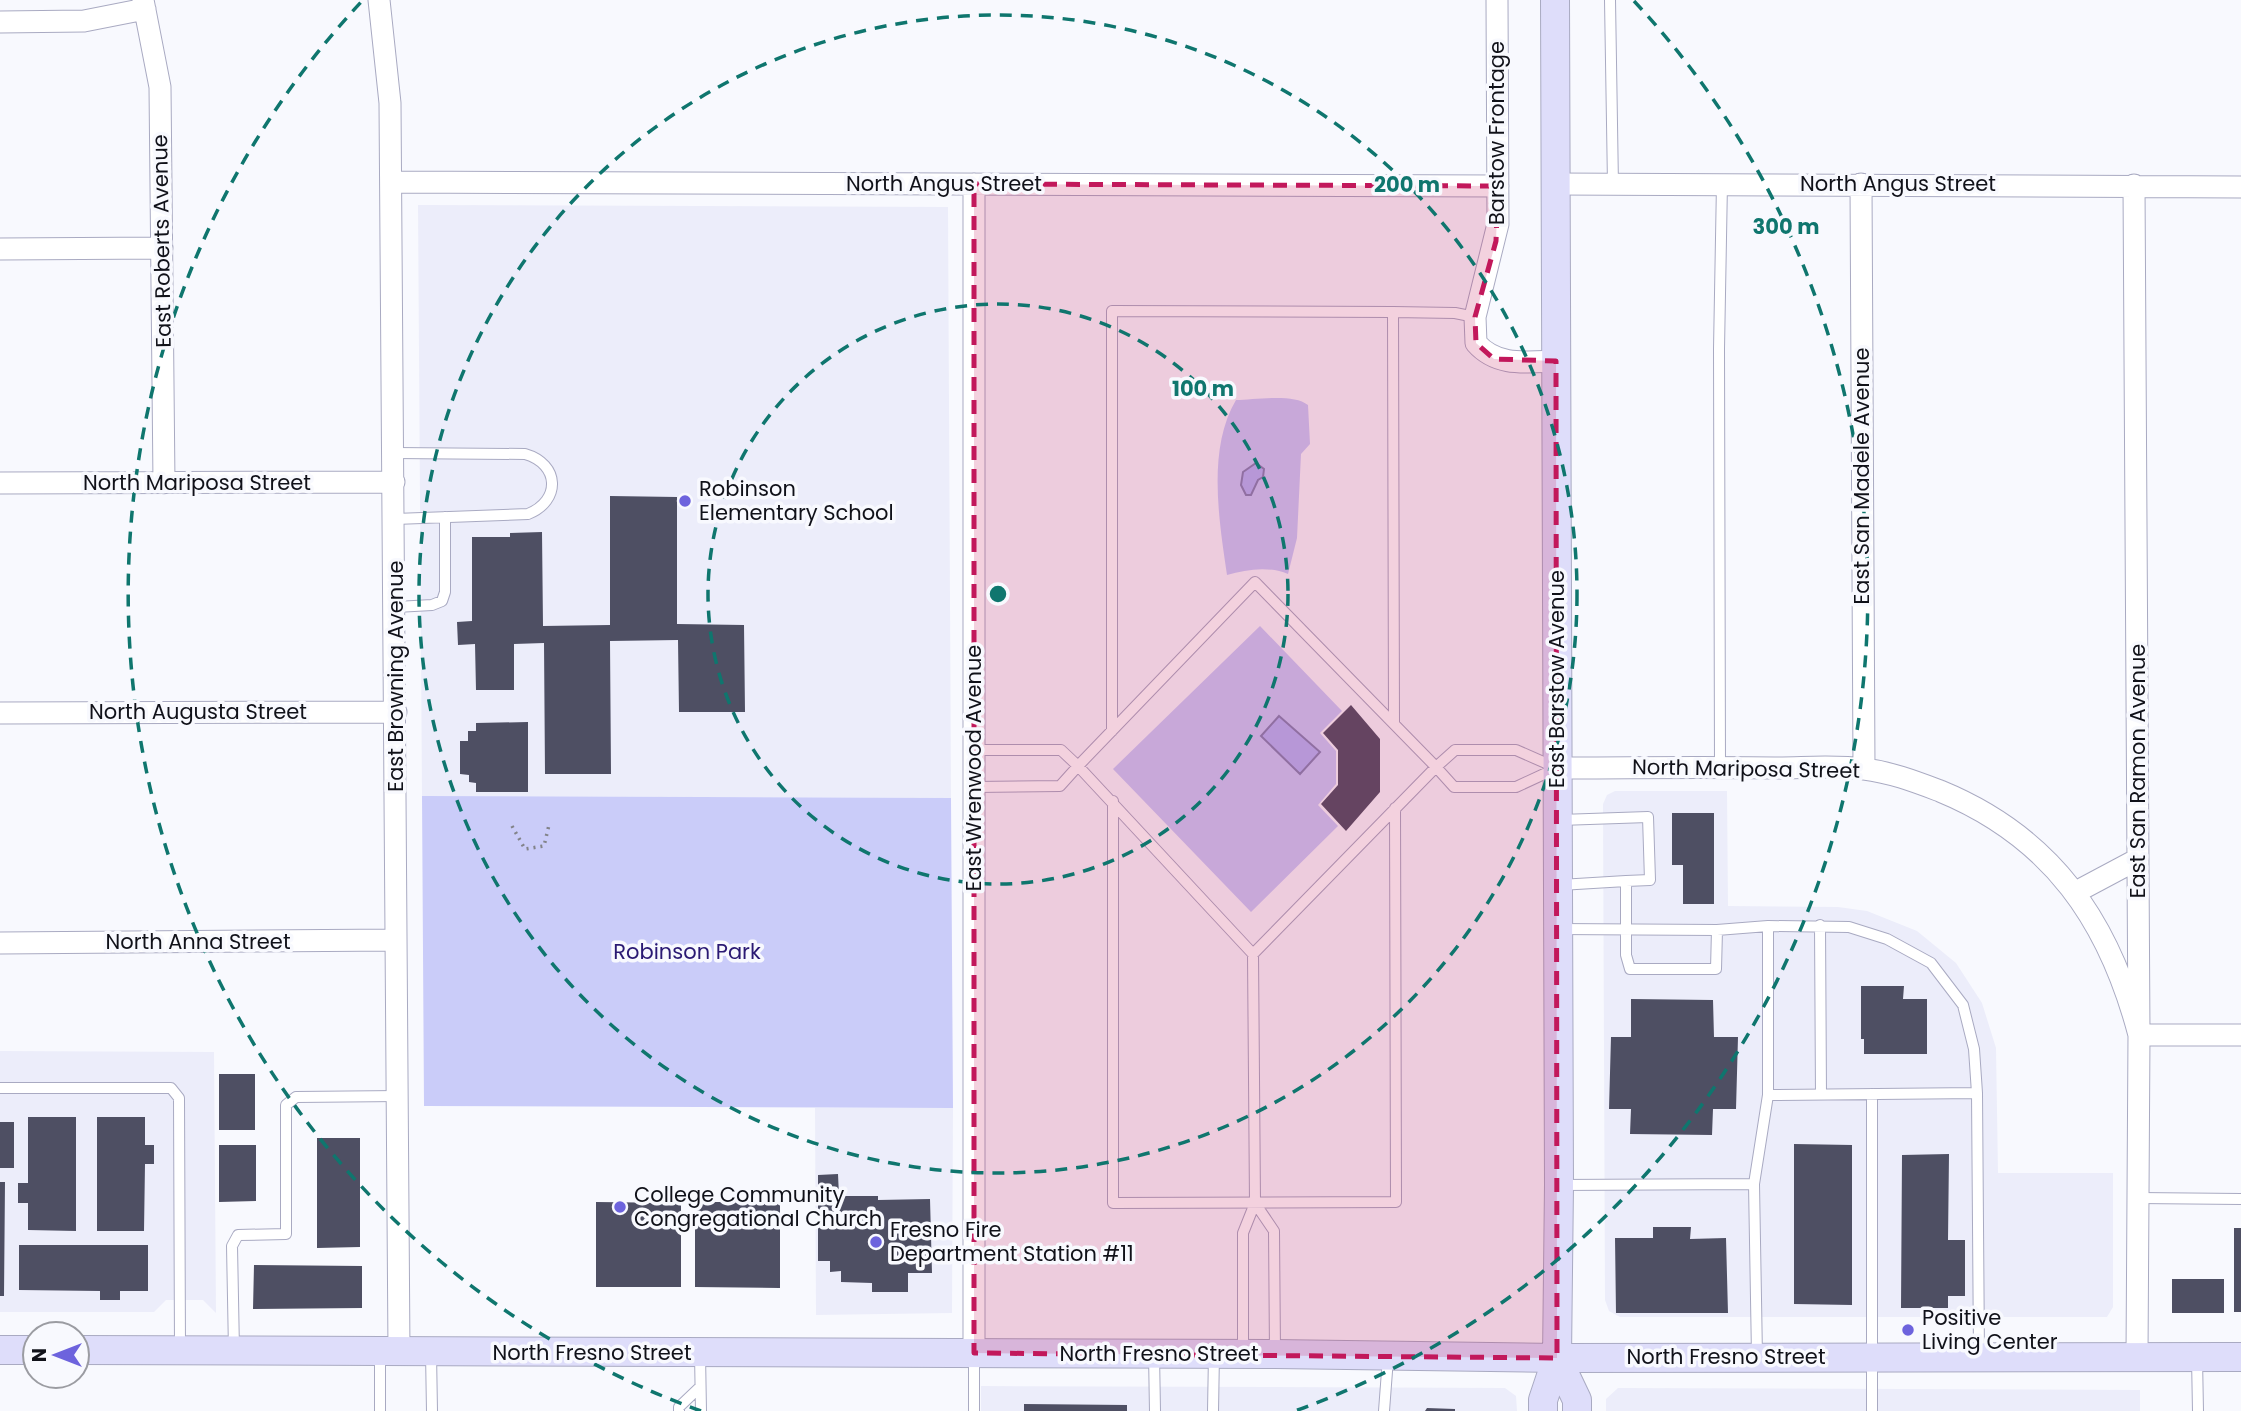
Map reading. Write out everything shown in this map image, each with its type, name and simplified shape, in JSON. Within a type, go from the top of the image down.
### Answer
[{"type":"main road","name":"East Barstow Avenue","points":[[1543,1411],[1543,1400],[1557,1358],[1559,1185],[1555,0]]},
{"type":"main road","points":[[0,1350],[21,1350]]},
{"type":"main road","name":"North Fresno Street","points":[[91,1350],[1275,1354],[1557,1358],[2241,1357]]},
{"type":"main road","name":"East Barstow Avenue","points":[[1557,1358],[1577,1400],[1577,1411]]},
{"type":"street","name":"East Browning Avenue","points":[[379,0],[390,103],[395,453],[399,1096],[390,1352]]},
{"type":"street","name":"Barstow Frontage","points":[[1497,0],[1496,241],[1475,317],[1476,343],[1494,359],[1510,362],[1556,361]]},
{"type":"street","points":[[0,22],[84,21],[144,4]]},
{"type":"street","name":"East Roberts Avenue","points":[[144,4],[160,87],[164,483]]},
{"type":"street","name":"North Angus Street","points":[[391,182],[1498,186]]},
{"type":"street","name":"East Wrenwood Avenue","points":[[974,184],[974,1353]]},
{"type":"street","name":"North Angus Street","points":[[1555,184],[2241,187]]},
{"type":"street","name":"East San Madele Avenue","points":[[1861,184],[1864,769]]},
{"type":"street","name":"East San Ramon Avenue","points":[[2134,185],[2139,1035],[2137,1356]]},
{"type":"street","points":[[0,249],[162,248]]},
{"type":"street","name":"North Mariposa Street","points":[[0,483],[394,482]]},
{"type":"street","name":"North Augusta Street","points":[[0,713],[397,712]]},
{"type":"street","name":"North Mariposa Street","points":[[1557,768],[1864,769],[1932,788],[1985,813],[2036,851],[2076,892],[2114,959],[2139,1035]]},
{"type":"street","points":[[2076,892],[2138,859]]},
{"type":"street","name":"North Anna Street","points":[[0,943],[397,940]]},
{"type":"street","points":[[2139,1035],[2241,1035]]},
{"type":"lane","points":[[1610,0],[1613,185]]},
{"type":"lane","points":[[1720,767],[1719,349],[1722,183]]},
{"type":"lane","points":[[1112,731],[1112,311],[1455,313],[1475,317]]},
{"type":"lane","points":[[1393,312],[1394,722]]},
{"type":"lane","points":[[395,453],[525,454],[539,458],[549,470],[553,482],[548,499],[539,510],[528,514],[395,519]]},
{"type":"lane","points":[[396,607],[432,605],[442,601],[445,592],[445,517]]},
{"type":"lane","points":[[975,787],[1060,786],[1255,582],[1394,722],[1454,787],[1516,786],[1557,768]]},
{"type":"lane","points":[[974,750],[1061,750],[1113,801],[1253,954],[1255,1203],[1243,1233],[1243,1354]]},
{"type":"lane","points":[[1253,954],[1455,750],[1516,750],[1557,768]]},
{"type":"lane","points":[[1113,801],[1113,1203],[1396,1202],[1395,808]]},
{"type":"lane","points":[[1558,820],[1648,817],[1650,880],[1558,885]]},
{"type":"lane","points":[[1626,881],[1625,929],[1630,969],[1716,970],[1717,930]]},
{"type":"lane","points":[[1558,929],[1717,930],[1820,925],[1849,927],[1887,939],[1931,963],[1963,1005],[1974,1049],[1977,1093],[1979,1356]]},
{"type":"lane","points":[[1820,925],[1821,1095]]},
{"type":"lane","points":[[1757,1356],[1754,1184],[1768,1095],[1768,926]]},
{"type":"lane","points":[[0,1088],[171,1088],[179,1098],[180,1350]]},
{"type":"lane","points":[[1768,1095],[1977,1093]]},
{"type":"lane","points":[[1872,1094],[1872,1411]]},
{"type":"lane","points":[[234,1350],[232,1246],[238,1235],[286,1234],[286,1105],[296,1097],[399,1096]]},
{"type":"lane","points":[[1559,1185],[1754,1184]]},
{"type":"lane","points":[[2138,1198],[2241,1199]]},
{"type":"lane","points":[[1255,1203],[1274,1231],[1275,1354]]},
{"type":"lane","points":[[380,1411],[390,1352]]},
{"type":"lane","points":[[431,1353],[432,1411]]},
{"type":"lane","points":[[974,1353],[974,1411]]},
{"type":"lane","points":[[700,1354],[701,1411]]},
{"type":"lane","points":[[1154,1354],[1155,1411]]},
{"type":"lane","points":[[1213,1411],[1214,1354]]},
{"type":"lane","points":[[1384,1411],[1388,1355]]},
{"type":"lane","points":[[2197,1357],[2198,1411]]},
{"type":"lane","points":[[679,1411],[679,1407],[701,1387]]},
{"type":"path","points":[[513,825],[525,849],[530,849],[544,846],[550,825]]},
{"type":"highlighted area","points":[[974,184],[1498,186],[1496,241],[1475,317],[1476,343],[1494,359],[1556,361],[1557,1358],[974,1353]]},
{"type":"shaded area","name":"Robinson Elementary School","points":[[418,205],[948,207],[951,798],[422,796]]},
{"type":"shaded area","points":[[1256,463],[1264,469],[1263,477],[1258,480],[1251,495],[1246,495],[1241,485],[1243,472]]},
{"type":"shaded area","points":[[1279,716],[1320,752],[1300,774],[1261,736]]},
{"type":"shaded area","points":[[1615,791],[1727,791],[1728,906],[1838,907],[1867,911],[1917,931],[1956,963],[1982,1003],[1996,1048],[1998,1173],[2113,1173],[2113,1307],[2107,1317],[1620,1317],[1609,1311],[1605,1300],[1603,804],[1607,795]]},
{"type":"shaded area","points":[[0,1051],[214,1052],[216,1313],[203,1300],[166,1300],[154,1312],[0,1312]]},
{"type":"shaded area","points":[[815,1108],[953,1108],[952,1313],[816,1315]]},
{"type":"shaded area","points":[[981,1386],[1505,1388],[1516,1396],[1517,1411],[981,1411]]},
{"type":"shaded area","points":[[1618,1388],[2140,1390],[2140,1411],[1606,1411],[1606,1399]]},
{"type":"green space","points":[[1284,398],[1308,405],[1310,444],[1301,454],[1297,538],[1288,574],[1258,569],[1227,575],[1219,508],[1218,462],[1227,419],[1236,400]]},
{"type":"green space","points":[[1260,626],[1342,711],[1320,733],[1336,751],[1336,784],[1318,805],[1338,826],[1251,912],[1113,769]]},
{"type":"green space","name":"Robinson Park","points":[[422,796],[951,798],[953,1108],[424,1106]]},
{"type":"building","points":[[610,496],[677,497],[677,624],[744,625],[745,712],[679,712],[678,640],[610,641],[611,774],[545,774],[544,643],[514,644],[514,690],[476,690],[475,644],[458,645],[457,622],[472,621],[472,537],[510,537],[510,533],[542,532],[543,626],[610,625]]},
{"type":"building","points":[[1351,705],[1380,739],[1380,792],[1346,831],[1321,804],[1338,785],[1338,750],[1323,733]]},
{"type":"building","points":[[528,722],[528,792],[476,792],[476,783],[469,782],[469,775],[460,774],[460,741],[468,741],[468,731],[476,731],[476,723]]},
{"type":"building","points":[[1672,813],[1714,813],[1714,904],[1683,904],[1683,865],[1672,865]]},
{"type":"building","points":[[1861,986],[1904,986],[1903,999],[1927,999],[1927,1054],[1864,1054],[1864,1039],[1861,1039]]},
{"type":"building","points":[[1631,999],[1713,1000],[1714,1037],[1738,1037],[1736,1109],[1713,1109],[1712,1135],[1630,1134],[1631,1109],[1609,1109],[1611,1037],[1631,1037]]},
{"type":"building","points":[[219,1074],[255,1074],[255,1130],[219,1130]]},
{"type":"building","points":[[28,1117],[76,1117],[76,1231],[28,1230],[28,1203],[18,1203],[18,1183],[28,1183]]},
{"type":"building","points":[[97,1117],[145,1117],[145,1145],[154,1145],[154,1164],[145,1164],[144,1231],[97,1231]]},
{"type":"building","points":[[0,1122],[14,1122],[14,1168],[0,1168]]},
{"type":"building","points":[[317,1138],[360,1138],[360,1247],[317,1248]]},
{"type":"building","points":[[1794,1144],[1852,1145],[1852,1305],[1794,1304]]},
{"type":"building","points":[[219,1145],[256,1145],[256,1201],[219,1202]]},
{"type":"building","points":[[1949,1154],[1948,1240],[1965,1240],[1965,1296],[1948,1296],[1948,1308],[1901,1308],[1902,1155]]},
{"type":"building","points":[[838,1174],[839,1196],[878,1196],[878,1200],[930,1199],[932,1273],[908,1273],[908,1292],[872,1292],[872,1283],[841,1282],[841,1271],[830,1272],[830,1261],[818,1261],[818,1175]]},
{"type":"building","points":[[0,1182],[5,1182],[4,1296],[0,1296]]},
{"type":"building","points":[[596,1202],[681,1203],[681,1287],[596,1287]]},
{"type":"building","points":[[695,1202],[780,1202],[780,1288],[695,1287]]},
{"type":"building","points":[[1653,1227],[1691,1227],[1690,1239],[1726,1238],[1728,1313],[1616,1313],[1615,1238],[1653,1238]]},
{"type":"building","points":[[2234,1228],[2241,1228],[2241,1312],[2234,1312]]},
{"type":"building","points":[[19,1245],[148,1245],[148,1291],[120,1291],[120,1300],[100,1300],[100,1291],[19,1290]]},
{"type":"building","points":[[254,1265],[362,1266],[362,1308],[253,1309]]},
{"type":"building","points":[[2172,1279],[2224,1279],[2224,1313],[2172,1313]]},
{"type":"building","points":[[1024,1404],[1127,1405],[1127,1411],[1024,1411]]},
{"type":"building","points":[[1427,1408],[1455,1409],[1455,1411],[1425,1411]]},
{"type":"place","name":"Robinson Elementary School","points":[[685,501]]},
{"type":"place","name":"College Community Congregational Church","points":[[620,1207]]},
{"type":"place","name":"Fresno Fire Department Station #11","points":[[876,1242]]},
{"type":"place","name":"Positive Living Center","points":[[1908,1330]]}]
